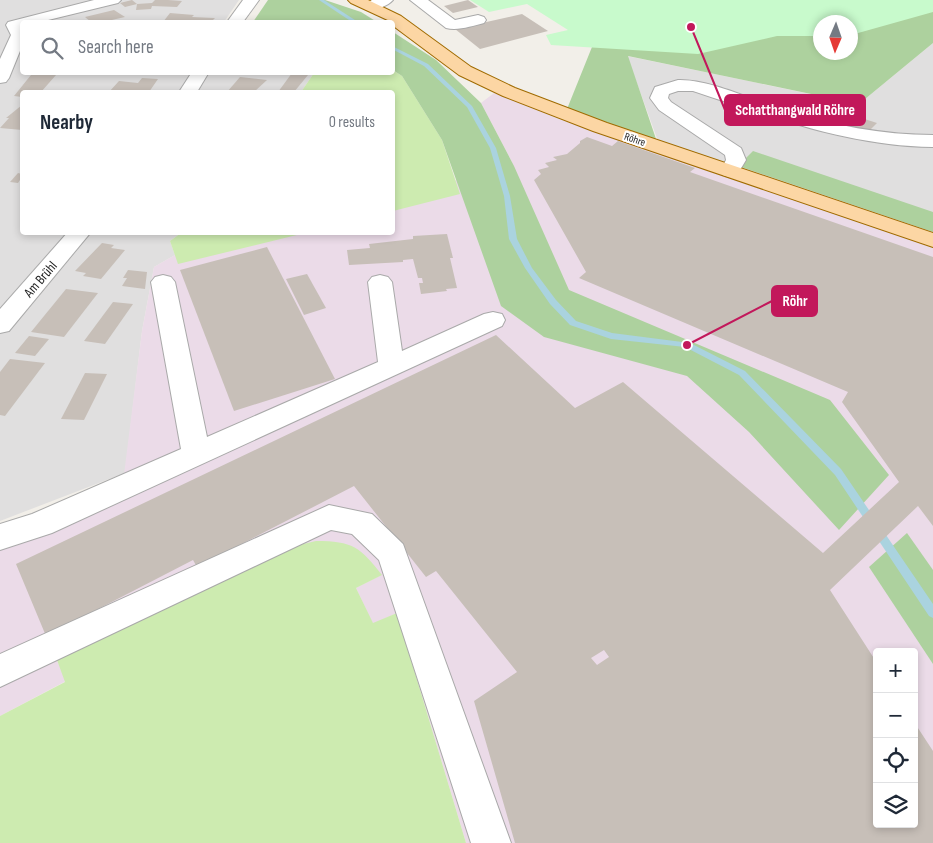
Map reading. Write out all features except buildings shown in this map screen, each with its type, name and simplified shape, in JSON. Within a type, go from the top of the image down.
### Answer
[{"type":"main road","name":"Röhre","points":[[370,2],[465,71],[509,92],[591,124],[933,240]]},
{"type":"street","points":[[31,20],[113,0]]},
{"type":"street","points":[[237,20],[251,0]]},
{"type":"street","points":[[418,0],[452,25],[478,20]]},
{"type":"street","points":[[0,78],[18,35],[15,24]]},
{"type":"street","points":[[189,90],[200,75]]},
{"type":"street","points":[[730,171],[736,160],[734,152],[664,106],[660,98],[661,90],[677,85],[694,86],[829,128],[863,136],[895,140],[933,141]]},
{"type":"street","name":"Am Brühl","points":[[0,325],[77,235]]},
{"type":"street","points":[[163,282],[196,454]]},
{"type":"street","points":[[380,282],[391,366]]},
{"type":"street","points":[[0,537],[41,524],[493,320]]},
{"type":"street","points":[[0,671],[329,517],[361,523],[392,553],[491,843]]},
{"type":"shaded area","points":[[0,0],[239,0],[225,20],[20,20],[20,75],[313,75],[302,90],[20,90],[20,235],[178,235],[170,241],[175,255],[154,267],[142,331],[125,473],[0,521]]},
{"type":"shaded area","points":[[933,43],[933,240],[658,141],[627,56],[859,104]]},
{"type":"shaded area","points":[[494,93],[559,119],[742,180],[933,247],[933,843],[466,843],[397,613],[373,624],[356,588],[381,575],[57,660],[66,681],[0,716],[0,550],[121,499],[142,331],[154,267],[175,255],[259,235],[395,235],[395,200],[512,162],[481,103]]},
{"type":"green space","points":[[268,0],[325,0],[361,12],[374,20],[254,20]]},
{"type":"green space","points":[[470,0],[933,0],[933,12],[858,33],[858,15],[813,15],[813,36],[777,36],[698,54],[551,45],[546,35],[568,30],[527,4],[489,12]]},
{"type":"green space","points":[[933,0],[933,43],[859,104],[628,56],[656,139],[565,114],[594,42]]},
{"type":"green space","points":[[395,33],[436,60],[481,103],[514,166],[569,290],[830,400],[889,475],[839,530],[749,432],[687,376],[544,337],[501,306],[442,140],[402,76],[395,71]]},
{"type":"green space","points":[[395,71],[402,76],[442,140],[460,194],[395,210],[395,90],[302,90],[313,75],[395,75]]},
{"type":"green space","points":[[753,151],[933,212],[933,232],[738,166]]},
{"type":"green space","points":[[178,235],[297,235],[178,264],[170,241]]},
{"type":"green space","points":[[907,533],[933,570],[933,664],[869,567]]},
{"type":"green space","points":[[316,541],[339,542],[355,548],[368,558],[382,575],[356,588],[373,623],[397,613],[466,843],[0,843],[0,716],[65,682],[57,660],[299,545]]},
{"type":"waterway","points":[[321,0],[352,20]]},
{"type":"waterway","points":[[395,49],[426,65],[469,106],[493,148],[507,196],[513,239],[529,268],[553,302],[573,323],[611,336],[687,345],[742,373],[838,472],[933,613]]},
{"type":"place","name":"Schatthangwald Röhre","points":[[691,27]]},
{"type":"place","name":"Röhr","points":[[687,345]]}]
